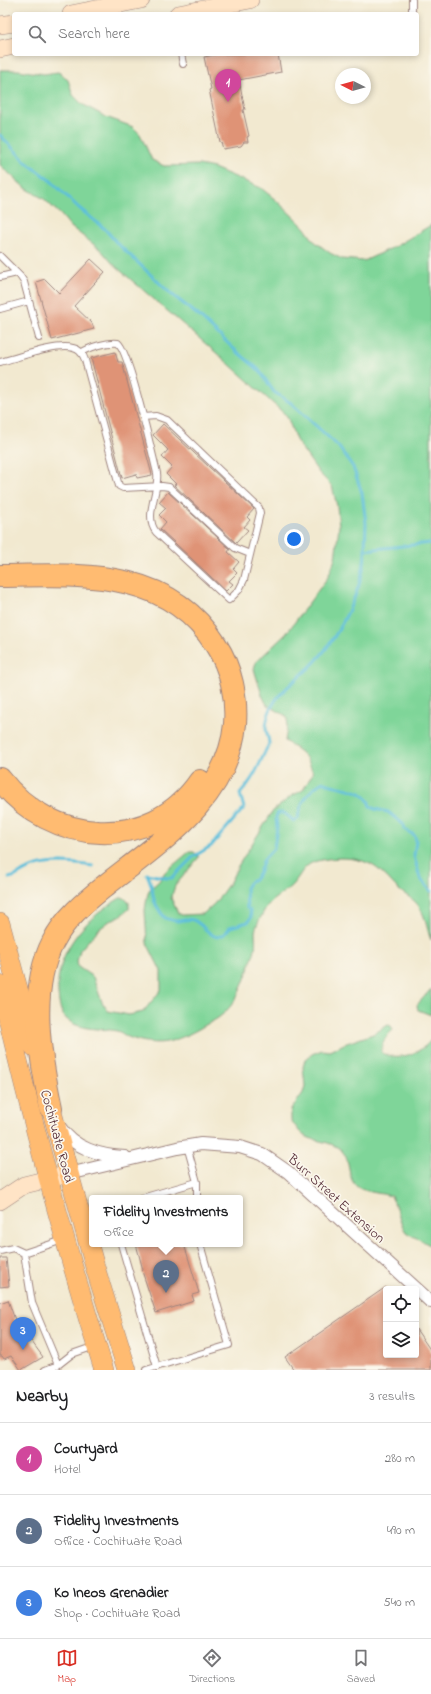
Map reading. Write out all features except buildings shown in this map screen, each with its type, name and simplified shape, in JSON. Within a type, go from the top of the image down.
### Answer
[{"type":"highway","points":[[0,576],[98,576],[134,583],[163,595],[189,613],[209,634],[226,664],[232,682],[235,699],[235,722],[232,741],[224,765],[210,791],[188,817],[168,836],[75,911],[59,932],[49,950],[42,970],[39,1003],[41,1045],[51,1108]]},
{"type":"highway","points":[[0,588],[58,586],[97,589],[130,596],[160,609],[180,623],[203,649],[216,677],[222,708],[221,728],[216,750],[199,783],[188,796],[169,812],[154,821],[139,826],[106,832],[82,830],[63,826],[44,817],[24,804],[0,779]]},
{"type":"main road","points":[[81,12],[141,0]]},
{"type":"main road","points":[[188,12],[250,0]]},
{"type":"main road","points":[[0,24],[12,23]]},
{"type":"main road","points":[[0,49],[12,46]]},
{"type":"main road","name":"Cochituate Road","points":[[0,923],[89,1246]]},
{"type":"main road","name":"Cochituate Road","points":[[0,985],[48,1179],[104,1370]]},
{"type":"main road","points":[[0,1201],[24,1185],[69,1174]]},
{"type":"main road","name":"Cochituate Road","points":[[89,1247],[127,1370]]},
{"type":"street","points":[[51,1108],[64,1133],[74,1142],[86,1149],[112,1156],[142,1157]]},
{"type":"street","name":"Burr Street Extension","points":[[69,1174],[201,1144],[240,1147],[262,1154],[288,1172],[431,1302]]},
{"type":"lane","points":[[412,0],[412,12]]},
{"type":"lane","points":[[181,56],[183,64]]},
{"type":"lane","points":[[0,256],[24,282],[39,338]]},
{"type":"lane","points":[[0,277],[17,273]]},
{"type":"lane","points":[[0,309],[29,301]]},
{"type":"lane","points":[[81,353],[87,349],[112,343],[120,344],[131,372],[157,473],[156,487],[152,501],[152,522],[154,530],[229,600],[243,583],[260,513],[257,504],[167,420],[156,416],[143,417]]},
{"type":"lane","points":[[0,362],[59,347],[73,348],[81,353],[85,360],[117,484],[123,488],[169,487],[234,548],[250,554]]},
{"type":"lane","points":[[187,1146],[197,1182],[197,1195]]},
{"type":"lane","points":[[152,1195],[197,1182]]},
{"type":"lane","points":[[0,1250],[13,1248],[24,1253],[66,1239]]},
{"type":"lane","points":[[122,1247],[156,1367]]},
{"type":"lane","points":[[146,1370],[229,1345],[201,1247]]},
{"type":"lane","points":[[24,1253],[32,1304],[58,1365]]},
{"type":"lane","points":[[45,1370],[58,1365],[72,1354],[97,1346]]},
{"type":"green space","points":[[0,70],[18,70],[44,74],[58,72],[68,80],[73,95],[82,104],[106,117],[133,127],[140,134],[152,160],[164,166],[199,165],[214,168],[261,188],[304,227],[314,241],[330,253],[342,259],[364,261],[396,246],[431,225],[431,940],[424,916],[418,905],[398,889],[377,868],[363,861],[345,858],[315,861],[307,866],[295,882],[273,900],[264,911],[255,932],[254,955],[245,979],[230,1007],[218,1018],[179,1038],[166,1042],[144,1042],[128,1037],[117,1031],[86,1028],[74,1024],[66,1019],[62,1012],[58,998],[58,978],[62,963],[67,950],[85,925],[109,905],[122,897],[126,899],[129,902],[129,909],[98,930],[80,950],[77,961],[78,967],[93,977],[102,1002],[108,1011],[129,1015],[143,1012],[161,990],[161,971],[147,943],[145,910],[149,890],[159,881],[165,872],[189,852],[194,852],[199,857],[175,886],[171,898],[178,913],[182,915],[203,914],[215,903],[230,882],[238,866],[273,811],[290,797],[303,790],[313,773],[305,757],[285,741],[288,719],[285,715],[267,705],[262,695],[254,669],[256,662],[286,634],[328,577],[335,559],[339,526],[337,506],[332,486],[319,473],[296,440],[287,416],[114,265],[101,250],[71,227],[44,199],[24,187],[0,165]]},
{"type":"green space","points":[[431,989],[431,1015],[418,1010],[417,1005]]},
{"type":"green space","points":[[388,1025],[391,1026],[393,1030],[384,1040],[382,1053],[395,1056],[409,1055],[421,1049],[431,1040],[431,1246],[406,1232],[391,1196],[361,1189],[356,1185],[351,1176],[347,1159],[340,1149],[332,1144],[303,1135],[291,1120],[291,1110],[303,1093],[305,1086],[303,1067],[305,1060],[312,1054],[322,1050],[330,1051],[344,1044],[373,1034]]},
{"type":"waterway","points":[[0,135],[27,163],[51,181],[79,208],[105,229],[116,242],[170,293],[199,316],[259,370],[274,392],[291,403],[338,446],[353,467],[362,493],[366,523],[365,550]]},
{"type":"waterway","points":[[147,874],[172,878],[193,857],[211,846],[244,808],[240,794],[254,774],[269,744],[266,725],[271,707],[283,692],[320,656],[330,643],[348,613],[360,580],[364,565],[365,550],[431,543]]},
{"type":"waterway","points":[[147,874],[155,902],[165,918],[176,921],[189,919],[193,920],[198,922],[211,934],[220,937],[225,934],[230,927],[248,922],[251,917],[250,910],[247,908],[246,888],[259,873],[264,859],[274,848],[277,828],[276,817],[278,813],[284,813],[294,821],[298,818],[306,797],[314,788],[323,782],[358,792],[368,800],[370,806],[375,809],[388,812],[403,824],[404,829],[414,835],[416,840],[414,856],[420,878],[431,891]]},
{"type":"waterway","points":[[9,878],[26,870],[42,865],[68,863],[93,866]]},
{"type":"place","name":"Courtyard","points":[[228,102]]},
{"type":"place","name":"Fidelity Investments","points":[[166,1293]]},
{"type":"place","name":"Ko Ineos Grenadier","points":[[23,1350]]}]
